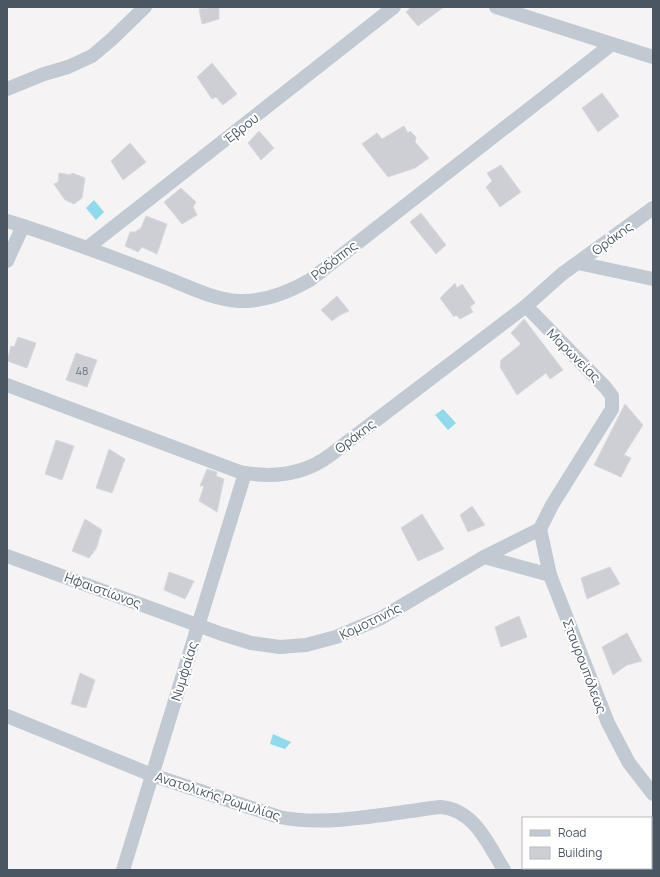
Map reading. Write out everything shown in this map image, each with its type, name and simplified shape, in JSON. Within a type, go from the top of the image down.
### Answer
[{"type":"street","points":[[7,88],[68,67],[92,56],[112,40],[145,7]]},
{"type":"street","name":"Έβρου","points":[[86,248],[394,7]]},
{"type":"street","points":[[496,7],[653,57]]},
{"type":"street","name":"Ροδόπης","points":[[7,221],[86,248],[213,295],[231,300],[254,301],[284,293],[310,280],[612,44]]},
{"type":"street","name":"Θράκης","points":[[7,385],[245,473],[268,475],[283,474],[301,470],[321,462],[526,306],[578,263],[653,208]]},
{"type":"street","points":[[7,261],[23,226]]},
{"type":"street","points":[[578,263],[653,279]]},
{"type":"street","name":"Μαρωνείας","points":[[526,306],[612,396],[612,409],[552,504],[540,529]]},
{"type":"street","name":"Νυμφαίας","points":[[122,870],[245,473]]},
{"type":"street","name":"Κομοτηνής","points":[[198,625],[240,640],[262,645],[287,647],[314,644],[349,633],[381,618],[484,557],[540,529]]},
{"type":"street","name":"Σταυρουπόλεως","points":[[540,529],[550,575],[614,738],[636,773],[653,794]]},
{"type":"street","name":"Ηφαιστίωνος","points":[[7,556],[198,625]]},
{"type":"street","points":[[484,557],[550,575]]},
{"type":"street","name":"Ανατολικής Ρωμυλίας","points":[[7,716],[152,774],[269,815],[287,819],[336,819],[440,807],[450,808],[462,813],[472,821],[504,870]]},
{"type":"water","points":[[94,200],[104,212],[96,220],[86,208]]},
{"type":"water","points":[[443,409],[456,423],[448,430],[435,415]]},
{"type":"water","points":[[273,734],[291,742],[285,749],[270,744]]},
{"type":"building","points":[[219,7],[219,19],[202,24],[199,9]]},
{"type":"building","points":[[411,7],[444,7],[418,26],[406,12]]},
{"type":"building","points":[[212,63],[237,94],[223,105],[216,97],[212,99],[197,77]]},
{"type":"building","points":[[602,93],[619,116],[598,132],[582,108]]},
{"type":"building","points":[[404,126],[408,133],[410,131],[416,137],[415,142],[429,158],[415,168],[388,177],[362,144],[377,133],[382,139]]},
{"type":"building","points":[[259,131],[274,148],[261,160],[248,143]]},
{"type":"building","points":[[130,143],[146,162],[123,180],[111,161]]},
{"type":"building","points":[[501,165],[521,192],[500,207],[486,187],[492,181],[487,173]]},
{"type":"building","points":[[59,173],[71,175],[72,173],[85,178],[82,198],[74,204],[65,200],[54,184],[58,182]]},
{"type":"building","points":[[181,188],[196,202],[193,207],[197,215],[182,224],[164,202]]},
{"type":"building","points":[[421,213],[446,245],[436,254],[410,222]]},
{"type":"building","points":[[146,216],[167,224],[157,254],[142,247],[138,252],[125,246],[130,232],[135,232],[141,228]]},
{"type":"building","points":[[455,283],[457,288],[462,284],[475,303],[470,307],[473,312],[460,319],[456,315],[454,317],[440,298]]},
{"type":"building","points":[[337,296],[349,311],[332,321],[321,310]]},
{"type":"building","points":[[524,319],[563,370],[550,379],[546,373],[517,395],[500,367],[501,360],[521,344],[511,333]]},
{"type":"building","points":[[18,337],[36,343],[27,368],[7,361],[11,346],[14,347]]},
{"type":"building","points":[[76,353],[97,360],[87,387],[66,380]]},
{"type":"building","points":[[625,404],[643,425],[624,455],[631,458],[621,477],[594,465]]},
{"type":"building","points":[[56,440],[74,446],[62,480],[45,474]]},
{"type":"building","points":[[109,449],[125,459],[112,493],[96,488]]},
{"type":"building","points":[[207,469],[217,472],[216,476],[224,479],[217,512],[199,501],[204,486],[200,486]]},
{"type":"building","points":[[472,506],[485,525],[468,532],[460,515]]},
{"type":"building","points":[[422,514],[444,549],[418,561],[401,528]]},
{"type":"building","points":[[85,519],[102,530],[96,549],[89,558],[72,551]]},
{"type":"building","points":[[610,567],[620,584],[587,599],[581,578]]},
{"type":"building","points":[[169,572],[194,581],[185,599],[164,590]]},
{"type":"building","points":[[519,616],[527,637],[501,647],[495,627]]},
{"type":"building","points":[[627,633],[642,661],[627,665],[613,675],[602,647]]},
{"type":"building","points":[[80,673],[95,680],[86,708],[71,704]]}]
